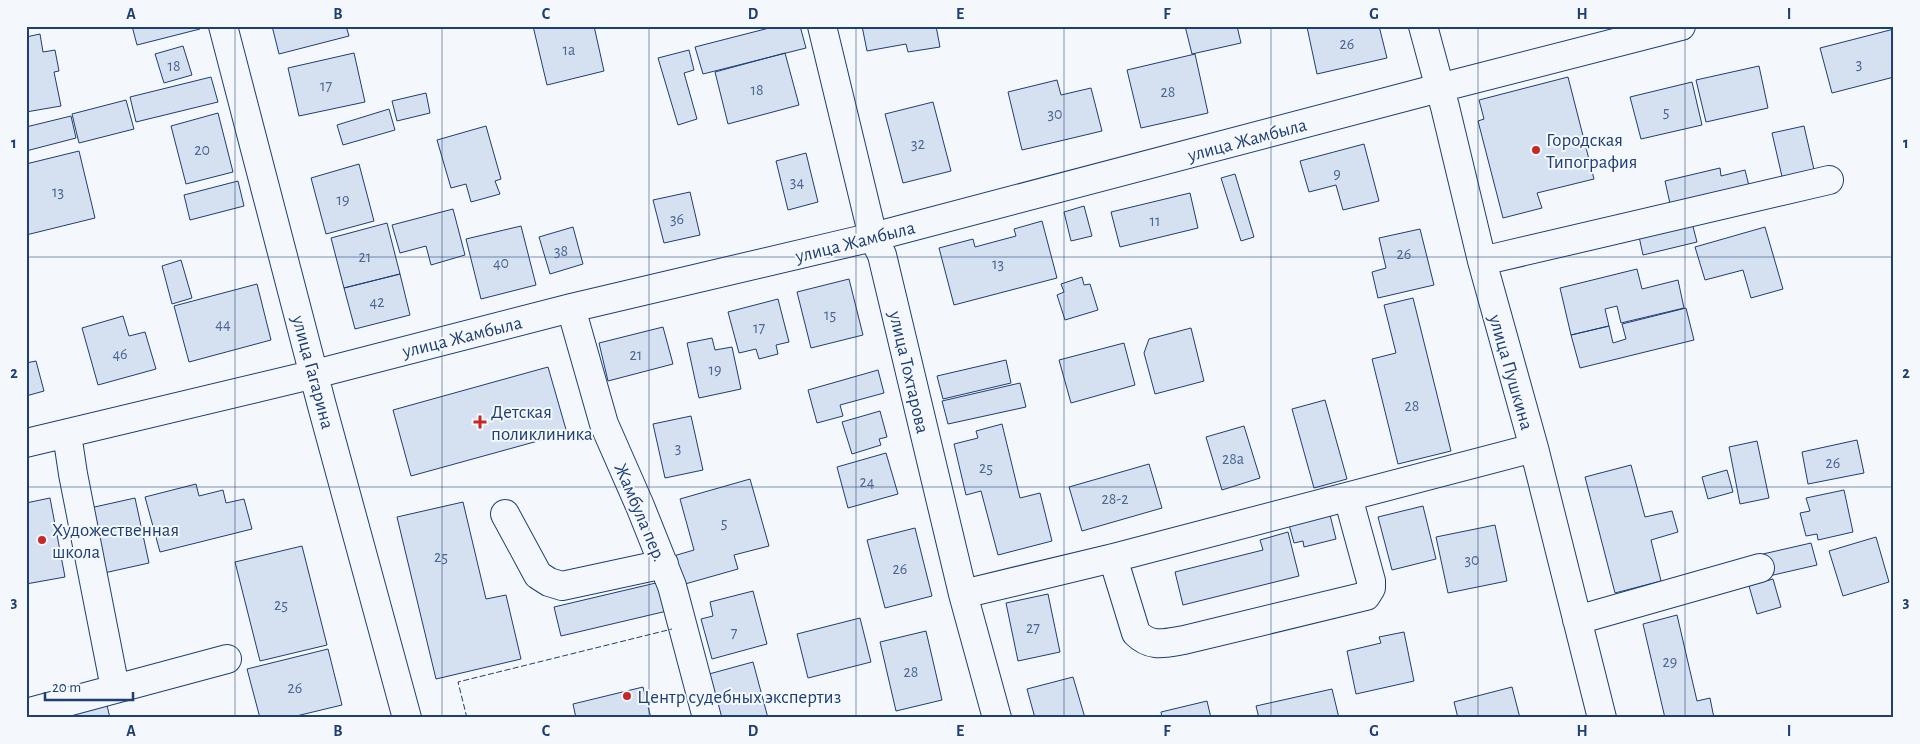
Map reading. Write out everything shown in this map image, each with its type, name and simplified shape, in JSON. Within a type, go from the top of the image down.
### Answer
[{"type":"street","name":"улица Гагарина","points":[[223,26],[407,718]]},
{"type":"street","name":"улица Тохтарова","points":[[822,26],[873,238],[882,256],[963,594],[997,718]]},
{"type":"street","name":"улица Пушкина","points":[[1423,26],[1482,261],[1534,448],[1602,718]]},
{"type":"street","name":"улица Жамбыла","points":[[26,444],[315,374],[572,308],[873,238],[1681,26]]},
{"type":"street","points":[[1482,261],[1829,180]]},
{"type":"street","name":"Жамбула пер.","points":[[572,308],[604,424],[672,586],[707,718]]},
{"type":"street","points":[[67,434],[73,474],[115,688]]},
{"type":"street","points":[[963,594],[1113,558],[1534,448]]},
{"type":"street","points":[[1113,558],[1136,633],[1144,641],[1155,644],[1184,640],[1366,596],[1371,588],[1371,581],[1348,497]]},
{"type":"street","points":[[505,514],[538,575],[549,582],[562,586],[664,564]]},
{"type":"street","points":[[1577,620],[1760,568]]},
{"type":"street","points":[[26,713],[227,658]]},
{"type":"building","points":[[132,26],[200,26],[200,29],[137,45]]},
{"type":"building","points":[[272,26],[346,26],[349,36],[279,54]]},
{"type":"building","points":[[533,26],[594,26],[604,71],[547,85]]},
{"type":"building","points":[[777,26],[800,26],[806,48],[703,74],[695,47]]},
{"type":"building","points":[[862,26],[936,26],[940,47],[908,52],[906,44],[867,51]]},
{"type":"building","points":[[1185,26],[1237,26],[1241,43],[1192,54]]},
{"type":"building","points":[[1379,26],[1387,58],[1317,74],[1307,27]]},
{"type":"building","points":[[1894,29],[1894,77],[1832,93],[1820,48]]},
{"type":"building","points":[[40,34],[43,52],[55,50],[59,71],[54,72],[61,106],[26,112],[26,37]]},
{"type":"building","points":[[183,46],[192,75],[164,83],[155,54]]},
{"type":"building","points":[[689,50],[694,70],[684,73],[697,119],[678,125],[658,58]]},
{"type":"building","points":[[354,53],[365,102],[299,116],[288,68]]},
{"type":"building","points":[[785,53],[799,105],[728,124],[715,72]]},
{"type":"building","points":[[1195,54],[1208,113],[1141,128],[1127,70]]},
{"type":"building","points":[[1759,66],[1768,108],[1706,122],[1696,80]]},
{"type":"building","points":[[211,77],[218,102],[136,122],[130,97]]},
{"type":"building","name":"Городская Типография","points":[[1568,77],[1594,179],[1537,193],[1542,208],[1503,218],[1478,121],[1484,119],[1479,100]]},
{"type":"building","points":[[1057,80],[1061,95],[1091,88],[1102,131],[1022,150],[1008,92]]},
{"type":"building","points":[[1692,82],[1702,125],[1641,139],[1630,97]]},
{"type":"building","points":[[426,93],[430,113],[397,121],[392,101]]},
{"type":"building","points":[[126,100],[134,129],[79,143],[72,114]]},
{"type":"building","points":[[933,102],[951,171],[903,183],[885,114]]},
{"type":"building","points":[[389,109],[395,130],[343,145],[337,125]]},
{"type":"building","points":[[218,113],[233,172],[186,184],[171,126]]},
{"type":"building","points":[[71,116],[76,138],[26,151],[26,127]]},
{"type":"building","points":[[486,126],[501,179],[495,181],[500,194],[471,202],[466,184],[451,188],[437,140]]},
{"type":"building","points":[[1804,126],[1815,174],[1783,181],[1772,133]]},
{"type":"building","points":[[1364,144],[1379,201],[1343,210],[1336,185],[1309,192],[1300,161]]},
{"type":"building","points":[[79,151],[95,218],[26,235],[26,164]]},
{"type":"building","points":[[806,153],[818,202],[788,210],[776,161]]},
{"type":"building","points":[[359,164],[374,221],[326,234],[311,178]]},
{"type":"building","points":[[1720,168],[1721,176],[1745,170],[1750,190],[1671,208],[1665,181]]},
{"type":"building","points":[[1235,174],[1254,237],[1241,241],[1221,178]]},
{"type":"building","points":[[238,181],[244,206],[190,220],[184,195]]},
{"type":"building","points":[[690,192],[700,235],[664,243],[653,200]]},
{"type":"building","points":[[1190,193],[1198,228],[1120,247],[1111,212]]},
{"type":"building","points":[[1084,206],[1092,236],[1071,241],[1064,212]]},
{"type":"building","points":[[453,209],[465,255],[431,265],[426,246],[400,253],[392,225]]},
{"type":"building","points":[[1691,219],[1697,242],[1643,255],[1638,232]]},
{"type":"building","points":[[1042,221],[1057,278],[954,305],[939,248],[973,239],[975,247],[1016,236],[1014,229]]},
{"type":"building","points":[[387,223],[400,274],[344,288],[331,238]]},
{"type":"building","points":[[521,226],[536,285],[481,299],[466,239]]},
{"type":"building","points":[[573,227],[583,264],[550,274],[539,237]]},
{"type":"building","points":[[1765,227],[1783,289],[1751,298],[1743,270],[1705,280],[1695,247]]},
{"type":"building","points":[[1420,229],[1434,285],[1378,298],[1372,272],[1386,268],[1379,238]]},
{"type":"building","points":[[181,260],[192,298],[172,304],[162,266]]},
{"type":"building","points":[[1637,269],[1642,289],[1678,280],[1684,308],[1621,323],[1617,306],[1605,309],[1609,326],[1571,335],[1560,288]]},
{"type":"building","points":[[400,274],[410,315],[355,329],[344,288]]},
{"type":"building","points":[[1082,277],[1084,285],[1090,284],[1098,310],[1065,320],[1057,295],[1064,292],[1061,284]]},
{"type":"building","points":[[849,279],[863,335],[811,348],[797,292]]},
{"type":"building","points":[[257,284],[271,340],[189,362],[174,306]]},
{"type":"building","points":[[1413,298],[1451,451],[1398,464],[1372,359],[1396,353],[1384,305]]},
{"type":"building","points":[[778,299],[789,342],[776,345],[778,354],[759,359],[756,349],[739,353],[728,312]]},
{"type":"building","points":[[1686,308],[1694,340],[1580,368],[1571,335],[1609,326],[1613,343],[1626,339],[1622,324]]},
{"type":"building","points":[[123,316],[129,336],[145,332],[156,369],[98,385],[82,328]]},
{"type":"building","points":[[663,327],[673,364],[608,381],[599,343]]},
{"type":"building","points":[[1191,328],[1204,381],[1155,394],[1144,353],[1149,339]]},
{"type":"building","points":[[712,338],[715,350],[732,347],[741,389],[699,398],[687,343]]},
{"type":"building","points":[[1124,343],[1135,385],[1071,403],[1059,360]]},
{"type":"building","points":[[1006,360],[1011,383],[943,399],[937,376]]},
{"type":"building","points":[[36,361],[44,391],[26,396],[26,363]]},
{"type":"building","name":"Детская поликлиника","points":[[548,367],[567,433],[411,476],[393,410]]},
{"type":"building","points":[[878,370],[884,393],[840,405],[843,416],[817,423],[808,390]]},
{"type":"building","points":[[1020,383],[1026,407],[948,424],[942,401]]},
{"type":"building","points":[[1325,400],[1347,479],[1314,488],[1292,409]]},
{"type":"building","points":[[880,411],[887,437],[879,439],[881,445],[852,454],[842,422]]},
{"type":"building","points":[[691,416],[703,470],[665,478],[653,424]]},
{"type":"building","points":[[1002,424],[1020,498],[1040,493],[1052,541],[998,555],[981,491],[966,495],[954,444],[978,438],[976,431]]},
{"type":"building","points":[[1244,426],[1260,478],[1222,490],[1206,437]]},
{"type":"building","points":[[1857,440],[1864,473],[1808,484],[1802,452]]},
{"type":"building","points":[[1757,441],[1769,498],[1740,504],[1729,447]]},
{"type":"building","points":[[886,453],[898,494],[848,508],[837,467]]},
{"type":"building","points":[[1149,464],[1162,508],[1082,531],[1069,487]]},
{"type":"building","points":[[1631,465],[1645,517],[1672,511],[1678,532],[1651,540],[1661,581],[1615,593],[1585,477]]},
{"type":"building","points":[[1727,470],[1733,492],[1708,499],[1702,477]]},
{"type":"building","points":[[750,479],[769,546],[734,555],[738,569],[678,586],[670,557],[694,550],[680,499]]},
{"type":"building","points":[[196,484],[199,496],[223,490],[226,503],[244,499],[252,529],[160,552],[145,497]]},
{"type":"building","points":[[1844,490],[1853,532],[1818,540],[1817,534],[1806,536],[1800,513],[1810,511],[1806,498]]},
{"type":"building","name":"Художественная школа","points":[[50,498],[65,577],[26,584],[26,503]]},
{"type":"building","points":[[135,498],[149,563],[104,573],[90,508]]},
{"type":"building","points":[[463,502],[486,599],[506,595],[521,659],[436,679],[397,517]]},
{"type":"building","points":[[1423,506],[1436,559],[1392,570],[1378,517]]},
{"type":"building","points":[[1329,511],[1336,539],[1304,547],[1303,541],[1294,543],[1288,521]]},
{"type":"building","points":[[1495,525],[1507,581],[1448,593],[1436,537]]},
{"type":"building","points":[[915,528],[932,596],[885,608],[867,540]]},
{"type":"building","points":[[1288,532],[1299,576],[1183,605],[1175,572],[1263,550],[1260,540]]},
{"type":"building","points":[[1876,537],[1889,582],[1843,596],[1829,551]]},
{"type":"building","points":[[1811,543],[1817,565],[1769,576],[1763,554]]},
{"type":"building","points":[[302,546],[327,645],[260,661],[235,562]]},
{"type":"building","points":[[1773,579],[1781,607],[1757,614],[1749,586]]},
{"type":"building","points":[[660,582],[667,611],[561,636],[554,607]]},
{"type":"building","points":[[753,591],[767,644],[712,659],[701,619],[713,616],[710,602]]},
{"type":"building","points":[[1048,594],[1060,652],[1018,661],[1006,603]]},
{"type":"building","points":[[1677,615],[1697,701],[1710,698],[1714,718],[1665,718],[1643,624]]},
{"type":"building","points":[[860,618],[871,662],[808,678],[797,634]]},
{"type":"building","points":[[926,631],[942,700],[896,711],[880,642]]},
{"type":"building","points":[[1404,632],[1414,681],[1356,694],[1347,651],[1381,643],[1379,637]]},
{"type":"building","points":[[328,649],[342,705],[288,718],[260,718],[247,669]]},
{"type":"building","points":[[753,662],[768,718],[721,718],[709,674]]},
{"type":"building","points":[[1073,677],[1085,718],[1035,718],[1027,689]]},
{"type":"building","name":"Центр судебных экспертиз","points":[[643,687],[651,718],[576,718],[573,704]]},
{"type":"building","points":[[1512,687],[1520,718],[1458,718],[1454,702]]},
{"type":"building","points":[[1332,689],[1339,718],[1259,718],[1256,706]]},
{"type":"building","points":[[106,701],[110,718],[66,718],[65,711]]},
{"type":"building","points":[[1207,701],[1211,718],[1162,718],[1161,712]]},
{"type":"fence","points":[[467,718],[458,682],[672,629]]},
{"type":"place","name":"Городская Типография","points":[[1536,150]]},
{"type":"place","name":"Детская поликлиника","points":[[480,422]]},
{"type":"place","name":"Художественная школа","points":[[42,540]]},
{"type":"place","name":"Центр судебных экспертиз","points":[[627,696]]}]
